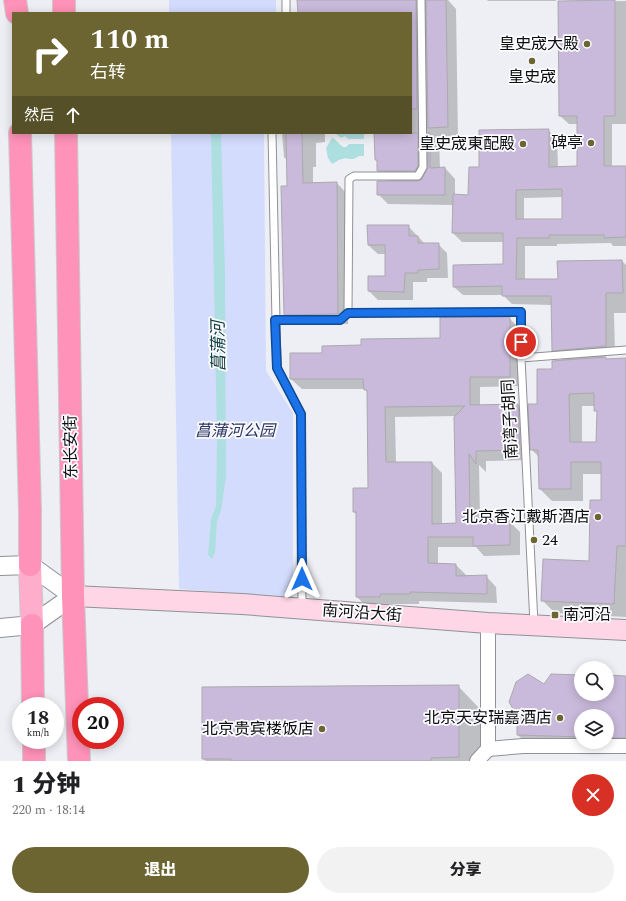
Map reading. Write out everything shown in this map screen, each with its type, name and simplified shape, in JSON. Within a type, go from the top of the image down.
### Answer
[{"type":"highway","points":[[15,0],[17,12]]},
{"type":"highway","points":[[64,0],[64,12]]},
{"type":"highway","points":[[20,134],[30,511],[30,565]]},
{"type":"highway","name":"东长安街","points":[[66,134],[73,596],[79,761]]},
{"type":"highway","points":[[32,626],[33,697]]},
{"type":"highway","points":[[34,749],[34,761]]},
{"type":"main road","points":[[30,565],[32,626]]},
{"type":"main road","name":"南河沿大街","points":[[73,596],[242,604],[488,623],[534,624],[626,630]]},
{"type":"street","points":[[0,566],[30,565],[73,596],[32,626],[0,628]]},
{"type":"street","points":[[477,761],[488,749],[488,623]]},
{"type":"street","points":[[488,749],[523,746],[626,746]]},
{"type":"lane","points":[[286,0],[286,12]]},
{"type":"lane","points":[[275,320],[340,320],[348,313],[349,179],[354,176],[418,176],[422,167],[420,0]]},
{"type":"lane","points":[[272,134],[277,368],[301,414],[302,609]]},
{"type":"lane","name":"南湾子胡同","points":[[348,313],[521,312],[521,358],[534,624]]},
{"type":"lane","points":[[521,358],[626,350]]},
{"type":"green space","points":[[169,0],[276,0],[276,12],[169,12]]},
{"type":"green space","name":"菖蒲河公园","points":[[171,134],[264,134],[266,371],[293,413],[293,597],[179,589]]},
{"type":"water","name":"菖蒲河","points":[[211,134],[221,134],[225,273],[226,477],[221,511],[217,521],[215,553],[212,559],[208,555],[211,519],[216,506],[217,438]]},
{"type":"water","points":[[334,134],[364,134],[364,156],[359,156],[352,159],[341,159],[332,164],[328,158],[326,148]]},
{"type":"pier","points":[[336,134],[341,138],[345,136],[348,139],[364,139],[364,144],[349,144],[346,147],[343,147],[332,137]]},
{"type":"building","points":[[297,0],[416,0],[417,109],[412,109],[412,12],[298,12]]},
{"type":"building","points":[[426,0],[446,0],[448,127],[428,128]]},
{"type":"building","points":[[615,0],[615,116],[604,116],[604,166],[626,166],[626,237],[604,238],[604,235],[549,235],[549,238],[517,238],[516,279],[558,279],[557,261],[622,260],[623,293],[606,293],[606,346],[552,351],[551,296],[502,296],[502,286],[453,287],[453,265],[503,264],[503,233],[452,233],[453,194],[468,195],[469,167],[479,167],[479,130],[549,129],[549,167],[577,166],[577,116],[559,116],[558,1]],"holes":[[[562,189],[562,219],[516,219],[516,190]]]},
{"type":"building","points":[[418,133],[418,166],[415,171],[377,171],[377,160],[375,160],[374,134]]},
{"type":"building","points":[[428,133],[430,133],[430,168],[445,167],[445,195],[377,195],[377,181],[418,181],[422,179],[428,167]]},
{"type":"building","points":[[286,134],[302,134],[303,183],[337,182],[338,314],[284,315],[281,186],[287,186]]},
{"type":"building","points":[[367,225],[409,225],[409,236],[418,236],[418,243],[439,243],[439,269],[418,270],[418,273],[405,273],[404,292],[368,291],[368,276],[385,276],[385,245],[368,245]]},
{"type":"building","points":[[440,317],[510,317],[510,377],[470,377],[470,405],[518,404],[520,450],[476,451],[476,464],[469,454],[470,518],[497,518],[497,521],[510,521],[510,545],[473,546],[473,537],[428,537],[428,563],[456,564],[456,576],[487,575],[487,594],[410,592],[410,594],[380,594],[380,597],[356,597],[356,512],[353,512],[353,488],[368,488],[367,390],[364,390],[363,379],[290,379],[290,353],[322,353],[322,346],[361,345],[361,339],[440,338]],"holes":[[[465,406],[454,417],[456,523],[432,524],[432,462],[386,462],[385,407]]]},
{"type":"building","points":[[606,357],[606,359],[626,358],[626,546],[617,546],[614,604],[541,601],[543,559],[589,561],[590,500],[601,500],[601,462],[571,462],[571,489],[539,489],[538,450],[530,450],[528,404],[537,404],[537,369],[552,369],[552,361]],"holes":[[[594,393],[594,411],[597,411],[596,442],[570,442],[569,394]]]},
{"type":"building","points":[[528,674],[544,684],[551,674],[574,675],[574,701],[614,701],[614,675],[626,676],[626,738],[614,738],[614,709],[574,709],[574,737],[517,735],[517,716],[509,702],[516,682]]},
{"type":"building","points":[[459,685],[459,757],[431,758],[431,761],[231,761],[231,759],[202,759],[202,687]]},
{"type":"place","name":"皇史宬大殿","points":[[587,44]]},
{"type":"place","name":"皇史宬","points":[[532,61]]},
{"type":"place","name":"碑亭","points":[[591,143]]},
{"type":"place","name":"皇史宬東配殿","points":[[523,144]]},
{"type":"place","name":"北京香江戴斯酒店","points":[[598,517]]},
{"type":"place","name":"24","points":[[534,540]]},
{"type":"place","name":"南河沿","points":[[555,615]]},
{"type":"place","name":"北京天安瑞嘉酒店","points":[[560,718]]},
{"type":"place","name":"北京贵宾楼饭店","points":[[322,729]]},
{"type":"route","points":[[302,579],[301,414],[277,368],[275,320],[340,320],[348,313],[521,312],[521,342]]}]
